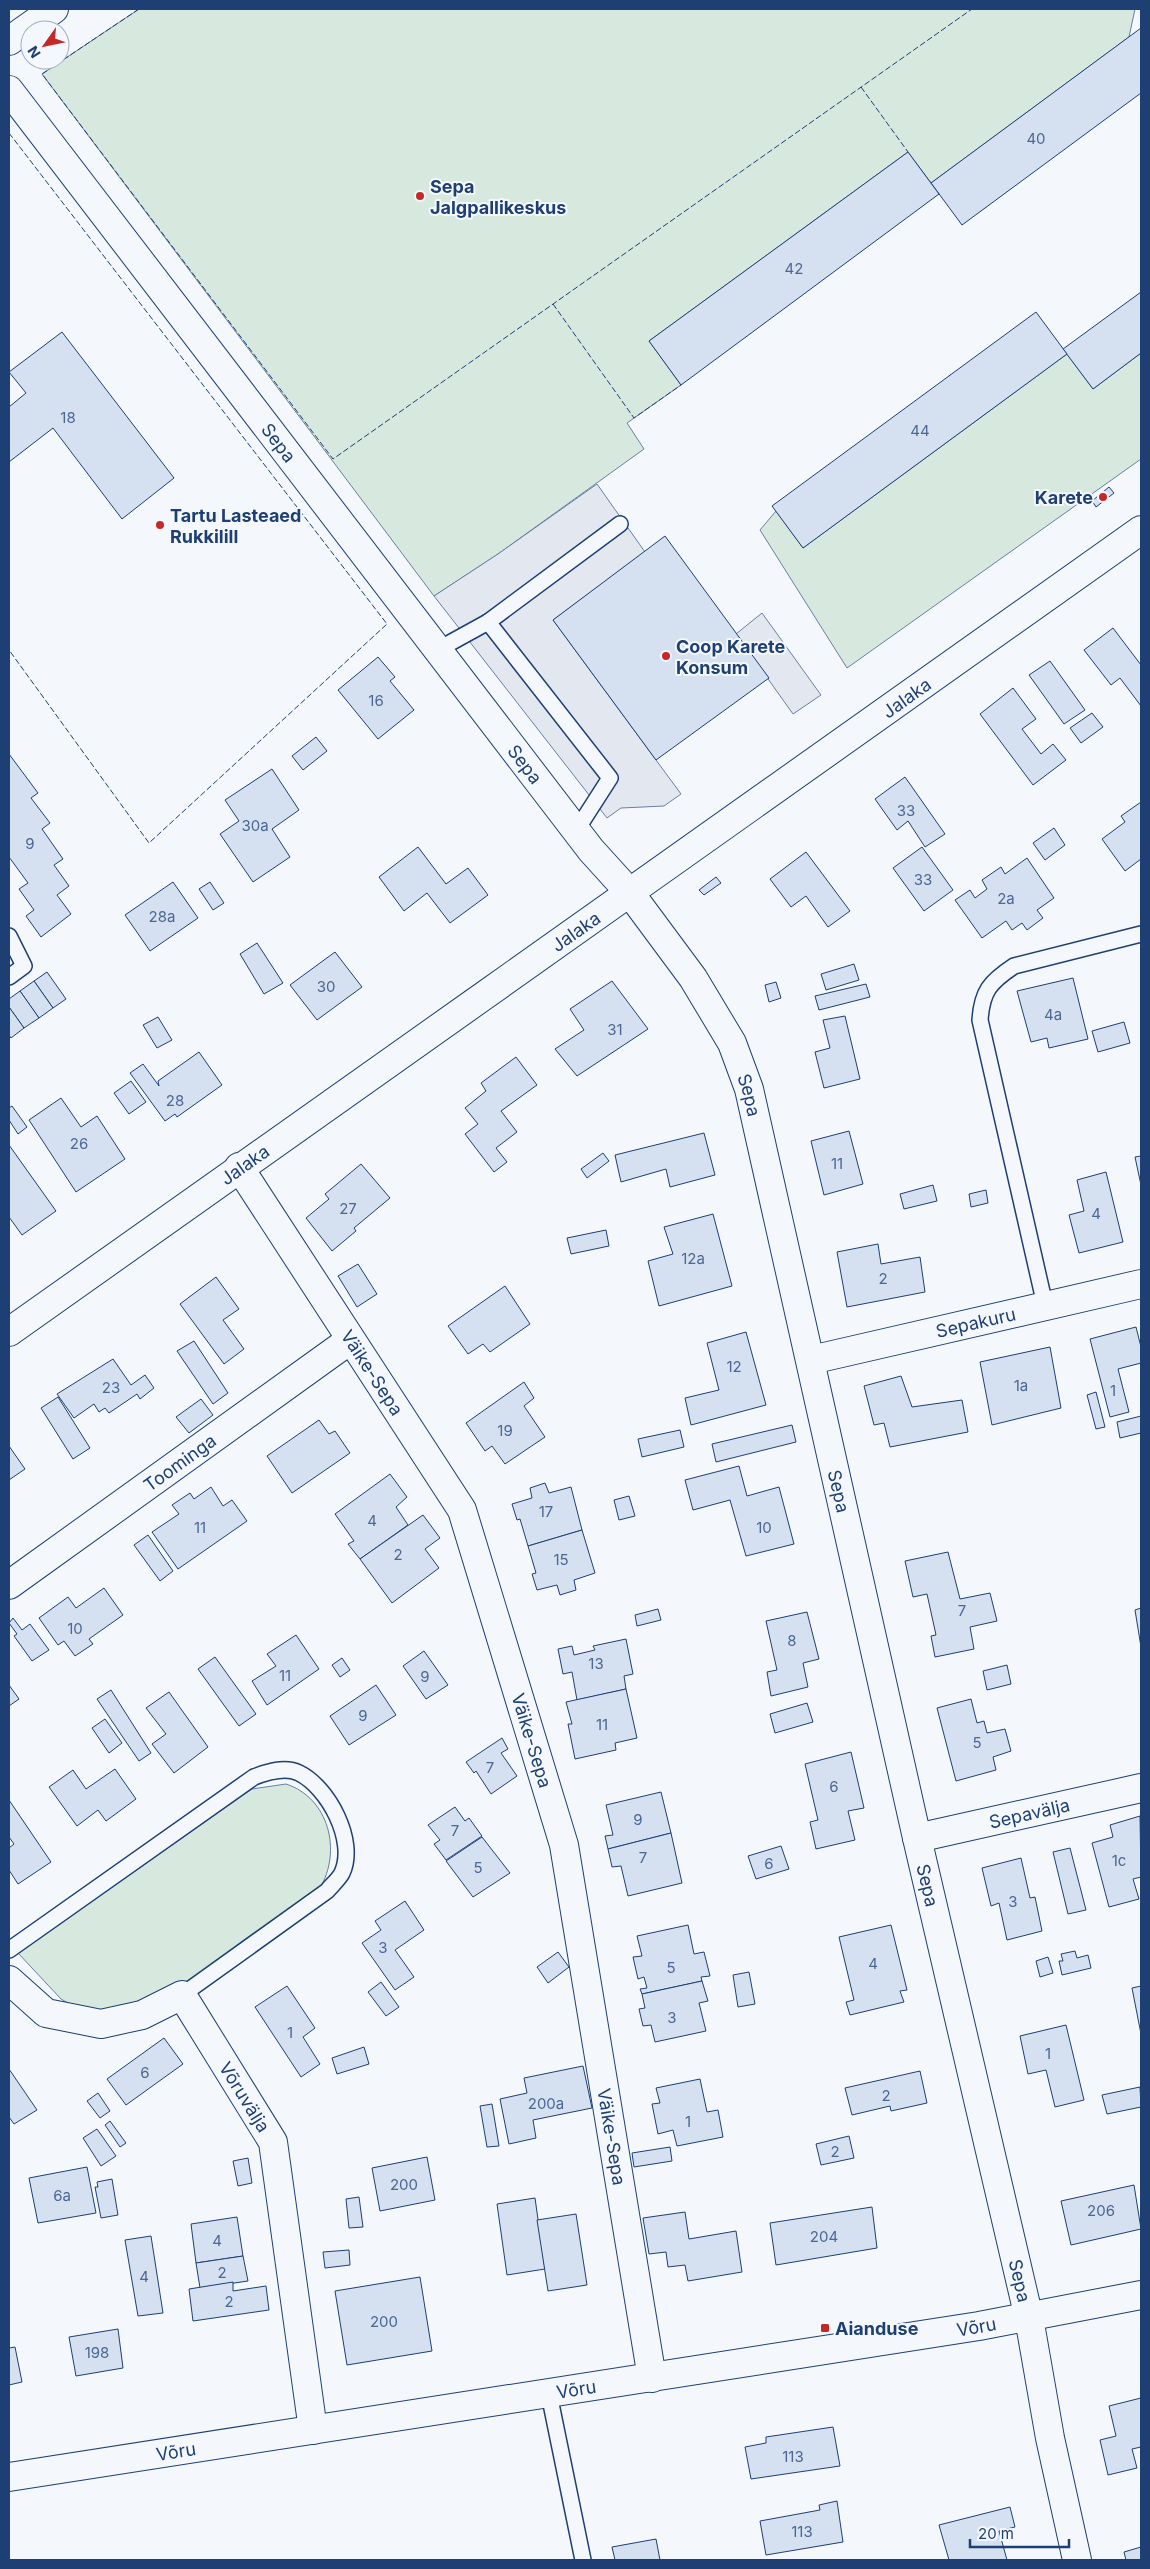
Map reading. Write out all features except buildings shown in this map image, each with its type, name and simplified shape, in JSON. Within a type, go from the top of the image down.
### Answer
[{"type":"street","points":[[9,41],[54,9]]},
{"type":"street","name":"Sepa","points":[[9,90],[439,649],[576,831],[599,860],[630,893],[694,978],[732,1043],[750,1089],[917,1838],[1029,2318]]},
{"type":"street","name":"Jalaka","points":[[9,1332],[239,1167],[630,893],[1141,530]]},
{"type":"street","name":"Väike-Sepa","points":[[239,1167],[462,1510],[564,1845],[652,2378]]},
{"type":"street","name":"Sepakuru","points":[[811,1360],[1141,1284]]},
{"type":"street","name":"Toominga","points":[[9,1585],[350,1340]]},
{"type":"street","name":"Sepavälja","points":[[917,1838],[1141,1788]]},
{"type":"street","points":[[9,1980],[46,2013],[101,2024],[142,2015],[182,1995]]},
{"type":"street","name":"Võruvälja","points":[[182,1995],[273,2142],[313,2430]]},
{"type":"street","name":"Võru","points":[[9,2477],[1029,2318],[1141,2295]]},
{"type":"street","points":[[1029,2318],[1050,2438],[1077,2560]]},
{"type":"lane","points":[[439,649],[488,622],[620,524]]},
{"type":"lane","points":[[488,622],[610,778],[576,831]]},
{"type":"lane","points":[[1045,1305],[980,1020],[981,1000],[987,988],[999,976],[1014,966],[1141,934]]},
{"type":"lane","points":[[9,936],[24,966],[9,977]]},
{"type":"lane","points":[[9,1950],[254,1776],[274,1770],[298,1772],[317,1785],[332,1805],[341,1827],[345,1850],[342,1872],[327,1890],[182,1995]]},
{"type":"lane","points":[[549,2394],[583,2560]]},
{"type":"shaded area","name":"Sepa Jalgpallikeskus","points":[[139,9],[1135,9],[1129,37],[931,183],[908,152],[649,341],[681,385],[627,423],[644,449],[498,554],[434,596],[42,74],[48,70],[70,70],[70,55]]},
{"type":"shaded area","points":[[1141,353],[1141,459],[847,668],[760,530],[776,511],[803,548],[1067,354],[1093,389]]},
{"type":"shaded area","points":[[597,484],[645,552],[553,620],[681,794],[664,806],[621,808],[607,818],[434,596],[498,554]]},
{"type":"shaded area","points":[[762,613],[821,695],[793,714],[736,634]]},
{"type":"shaded area","points":[[286,1784],[301,1791],[313,1801],[327,1827],[330,1858],[327,1873],[320,1888],[186,1986],[111,2012],[77,2008],[61,1999],[18,1953],[252,1789]]},
{"type":"fence","points":[[139,9],[42,74],[333,459],[972,9]]},
{"type":"fence","points":[[861,87],[908,152]]},
{"type":"fence","points":[[9,133],[387,624],[149,843],[9,650]]},
{"type":"fence","points":[[553,304],[634,418],[681,385]]},
{"type":"place","name":"Sepa Jalgpallikeskus","points":[[420,196]]},
{"type":"place","name":"Karete","points":[[1103,497]]},
{"type":"place","name":"Tartu Lasteaed Rukkilill","points":[[160,525]]},
{"type":"place","name":"Coop Karete Konsum","points":[[666,656]]},
{"type":"place","name":"Aianduse","points":[[825,2328]]}]
